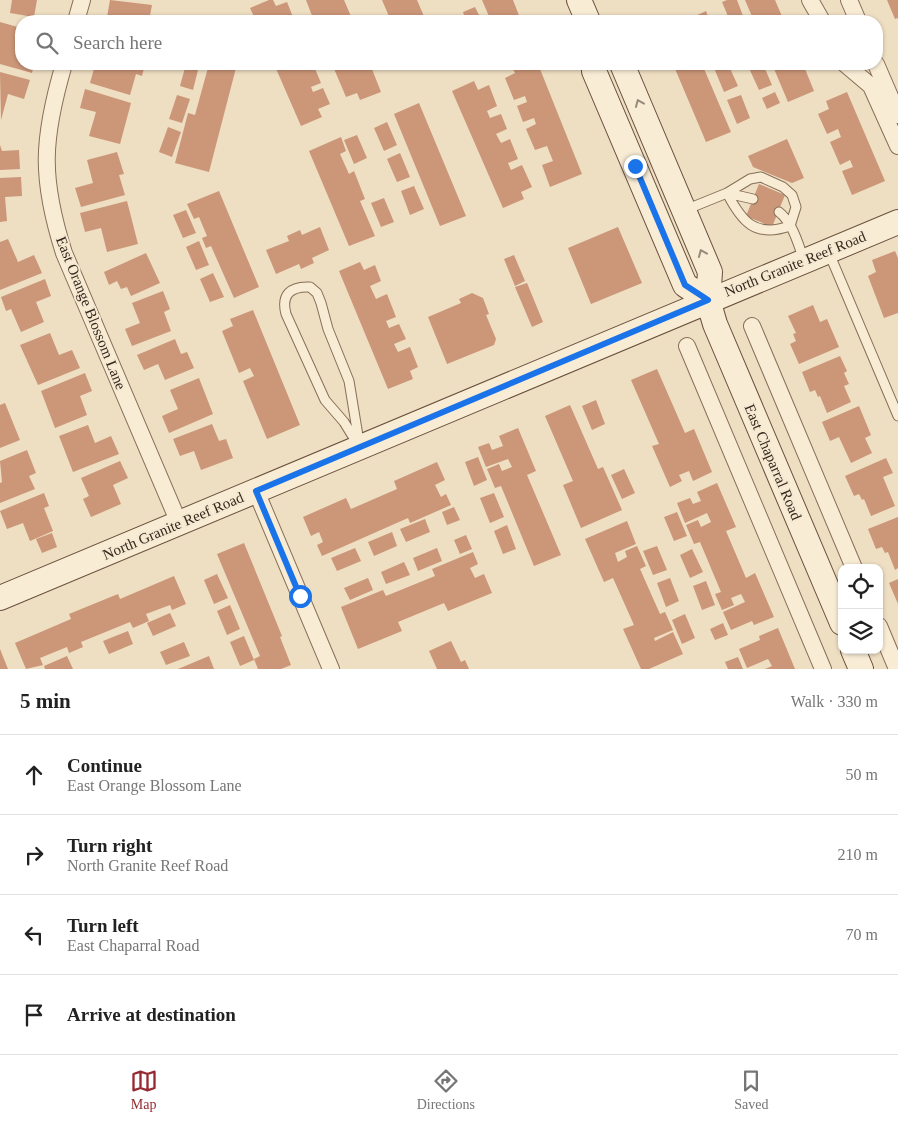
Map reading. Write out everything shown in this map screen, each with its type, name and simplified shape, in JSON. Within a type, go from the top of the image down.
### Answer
[{"type":"street","points":[[78,15],[82,0]]},
{"type":"street","points":[[579,0],[585,15]]},
{"type":"street","points":[[810,0],[819,15]]},
{"type":"street","points":[[849,0],[855,15]]},
{"type":"street","name":"East Orange Blossom Lane","points":[[62,70],[51,109],[46,138],[48,194],[53,220],[64,253],[179,524]]},
{"type":"street","points":[[594,70],[685,285],[708,300]]},
{"type":"street","name":"East Chaparral Road","points":[[625,70],[710,272],[708,300],[715,324],[838,614]]},
{"type":"street","points":[[852,70],[871,86],[898,146]]},
{"type":"street","points":[[879,70],[898,115]]},
{"type":"street","name":"North Granite Reef Road","points":[[1,594],[179,524],[708,300],[898,222]]},
{"type":"street","points":[[752,326],[852,564]]},
{"type":"street","points":[[687,346],[823,669]]},
{"type":"street","points":[[256,491],[331,669]]},
{"type":"street","points":[[883,636],[897,669]]},
{"type":"street","points":[[855,654],[861,669]]},
{"type":"lane","points":[[684,210],[727,193],[750,179],[761,177],[783,187],[792,194],[796,206],[790,226]]},
{"type":"lane","points":[[727,193],[753,199]]},
{"type":"lane","points":[[727,193],[740,217],[745,221],[774,232],[790,226]]},
{"type":"lane","points":[[778,212],[786,217],[804,261]]},
{"type":"lane","points":[[828,250],[898,416]]},
{"type":"lane","points":[[310,287],[317,293],[328,329],[349,381],[360,448],[344,422],[325,400],[286,314],[283,304],[285,297],[288,292],[295,288],[310,287]]},
{"type":"building","points":[[12,0],[37,0],[34,15],[10,13]]},
{"type":"building","points":[[110,0],[152,5],[150,15],[107,15]]},
{"type":"building","points":[[269,0],[273,0],[276,6],[287,2],[292,15],[253,15],[250,8]]},
{"type":"building","points":[[306,0],[344,0],[350,15],[312,15]]},
{"type":"building","points":[[382,0],[417,0],[423,15],[388,15]]},
{"type":"building","points":[[482,0],[513,0],[519,15],[488,15]]},
{"type":"building","points":[[737,0],[743,15],[727,15],[722,2]]},
{"type":"building","points":[[745,0],[775,0],[781,15],[751,15]]},
{"type":"building","points":[[887,0],[898,0],[898,18],[895,19]]},
{"type":"building","points":[[475,7],[479,15],[464,15],[463,12]]},
{"type":"building","points":[[706,11],[708,15],[697,15]]},
{"type":"building","points":[[0,22],[15,26],[15,68],[0,64]]},
{"type":"building","points":[[21,70],[33,70],[32,73]]},
{"type":"building","points":[[94,70],[144,70],[142,76],[136,74],[130,95],[90,83]]},
{"type":"building","points":[[184,70],[198,70],[193,90],[180,86]]},
{"type":"building","points":[[207,70],[235,70],[209,172],[175,163],[188,113],[195,115]]},
{"type":"building","points":[[277,70],[316,70],[321,83],[311,87],[313,92],[323,88],[330,104],[318,109],[322,117],[301,126]]},
{"type":"building","points":[[335,70],[372,70],[381,92],[360,100],[357,93],[346,97]]},
{"type":"building","points":[[514,70],[540,70],[582,174],[550,187],[542,165],[553,161],[547,146],[535,150],[526,129],[536,124],[534,118],[523,122],[517,106],[527,102],[525,96],[514,100],[505,78],[515,73]]},
{"type":"building","points":[[676,70],[705,70],[731,132],[706,142]]},
{"type":"building","points":[[715,70],[731,70],[738,86],[724,92]]},
{"type":"building","points":[[750,70],[766,70],[772,85],[759,90]]},
{"type":"building","points":[[775,70],[805,70],[814,91],[788,102]]},
{"type":"building","points":[[0,72],[30,80],[24,99],[8,94],[1,120]]},
{"type":"building","points":[[474,81],[478,90],[489,85],[497,106],[487,111],[490,118],[501,114],[507,129],[496,134],[501,143],[510,139],[518,159],[508,163],[511,170],[522,165],[532,187],[521,192],[524,199],[503,208],[452,91]]},
{"type":"building","points":[[85,89],[131,103],[120,144],[89,136],[96,112],[80,108]]},
{"type":"building","points":[[775,92],[780,103],[767,109],[762,98]]},
{"type":"building","points":[[847,92],[885,181],[852,195],[842,171],[853,167],[850,160],[840,165],[830,142],[841,137],[838,129],[827,134],[818,114],[829,109],[826,101]]},
{"type":"building","points":[[177,95],[190,99],[182,123],[169,119]]},
{"type":"building","points":[[741,95],[750,118],[737,124],[727,100]]},
{"type":"building","points":[[419,103],[466,216],[440,226],[394,114]]},
{"type":"building","points":[[387,122],[397,145],[384,151],[374,128]]},
{"type":"building","points":[[168,127],[181,132],[172,157],[159,152]]},
{"type":"building","points":[[357,135],[367,158],[354,164],[344,140]]},
{"type":"building","points":[[341,137],[346,151],[340,154],[349,174],[354,171],[365,199],[360,201],[375,236],[349,246],[309,151]]},
{"type":"building","points":[[787,139],[804,178],[792,183],[753,167],[748,156]]},
{"type":"building","points":[[0,145],[2,151],[19,150],[20,169],[0,170]]},
{"type":"building","points":[[117,152],[124,174],[119,175],[125,195],[81,207],[75,188],[93,183],[87,160]]},
{"type":"building","points":[[400,153],[410,177],[397,182],[387,159]]},
{"type":"building","points":[[21,177],[22,196],[5,197],[7,221],[0,222],[0,178]]},
{"type":"building","points":[[759,184],[785,195],[772,227],[746,216]]},
{"type":"building","points":[[414,186],[424,209],[410,215],[401,191]]},
{"type":"building","points":[[219,191],[259,287],[234,298],[211,246],[206,248],[202,238],[207,236],[199,217],[194,219],[187,204]]},
{"type":"building","points":[[384,198],[394,222],[381,227],[371,203]]},
{"type":"building","points":[[127,201],[138,244],[107,252],[101,228],[85,232],[80,213]]},
{"type":"building","points":[[186,210],[196,233],[183,238],[173,215]]},
{"type":"building","points":[[320,227],[329,250],[312,258],[314,263],[301,269],[299,264],[276,274],[266,250],[289,241],[287,236],[300,230],[302,235]]},
{"type":"building","points":[[618,227],[642,283],[591,304],[568,248]]},
{"type":"building","points":[[8,239],[18,262],[34,255],[42,273],[0,290],[0,242]]},
{"type":"building","points":[[199,241],[209,265],[196,270],[186,247]]},
{"type":"building","points":[[895,251],[898,258],[898,313],[884,318],[868,276],[876,272],[872,260]]},
{"type":"building","points":[[146,253],[160,283],[131,296],[127,287],[121,289],[117,281],[109,285],[104,272]]},
{"type":"building","points":[[514,255],[525,281],[515,286],[504,259]]},
{"type":"building","points":[[360,262],[364,270],[375,265],[381,281],[370,286],[376,299],[387,294],[396,317],[386,321],[389,328],[399,324],[406,339],[394,344],[398,352],[410,347],[418,367],[410,371],[413,379],[388,389],[339,271]]},
{"type":"building","points":[[213,273],[224,297],[210,302],[200,279]]},
{"type":"building","points":[[45,279],[51,296],[36,302],[44,322],[21,332],[11,309],[6,311],[1,297]]},
{"type":"building","points":[[527,283],[543,322],[532,327],[515,287]]},
{"type":"building","points":[[163,291],[170,309],[164,312],[171,331],[132,346],[125,329],[140,323],[132,303]]},
{"type":"building","points":[[472,293],[483,298],[489,314],[486,315],[496,339],[494,345],[447,364],[428,317],[461,303],[459,299]]},
{"type":"building","points":[[813,305],[820,322],[827,319],[839,347],[799,364],[790,344],[796,341],[793,334],[796,333],[788,316]]},
{"type":"building","points":[[253,310],[300,425],[267,439],[243,381],[254,376],[250,368],[239,373],[222,331],[233,326],[230,319]]},
{"type":"building","points":[[50,333],[59,355],[72,350],[80,368],[38,385],[20,345]]},
{"type":"building","points":[[175,339],[181,354],[187,352],[194,368],[165,380],[158,364],[144,370],[137,355]]},
{"type":"building","points":[[840,356],[847,371],[844,373],[849,384],[844,386],[851,402],[827,413],[820,396],[818,397],[815,390],[810,392],[802,372]]},
{"type":"building","points":[[657,369],[685,433],[694,429],[712,472],[693,481],[689,471],[679,475],[682,481],[670,487],[652,446],[659,444],[631,380]]},
{"type":"building","points":[[85,373],[92,391],[80,396],[87,415],[55,428],[41,391]]},
{"type":"building","points":[[199,378],[213,414],[169,433],[162,416],[178,409],[170,390]]},
{"type":"building","points":[[596,400],[605,424],[592,430],[582,406]]},
{"type":"building","points":[[5,403],[20,440],[0,448],[0,405]]},
{"type":"building","points":[[570,405],[598,469],[603,467],[622,510],[581,528],[563,485],[573,481],[545,416]]},
{"type":"building","points":[[859,406],[871,435],[865,438],[872,453],[851,463],[839,437],[830,441],[822,422]]},
{"type":"building","points":[[212,424],[219,441],[226,439],[233,458],[201,470],[194,451],[180,456],[173,439]]},
{"type":"building","points":[[88,425],[95,443],[111,436],[119,454],[73,472],[59,436]]},
{"type":"building","points":[[518,428],[536,471],[527,475],[561,555],[534,566],[501,486],[495,488],[487,469],[499,464],[502,471],[512,467],[508,459],[486,467],[478,447],[489,443],[492,450],[503,446],[499,436]]},
{"type":"building","points":[[27,450],[36,473],[29,476],[35,489],[0,503],[0,483],[2,482],[0,461]]},
{"type":"building","points":[[478,457],[487,480],[474,486],[465,462]]},
{"type":"building","points":[[886,458],[893,473],[883,477],[895,506],[871,516],[864,499],[862,500],[859,494],[854,496],[845,476]]},
{"type":"building","points":[[120,461],[128,478],[113,485],[121,504],[91,517],[83,499],[89,496],[81,478]]},
{"type":"building","points":[[437,462],[445,480],[435,485],[441,497],[446,494],[451,505],[410,523],[408,518],[322,556],[317,545],[323,542],[319,532],[311,536],[303,517],[346,498],[351,509],[397,489],[394,481]]},
{"type":"building","points":[[624,469],[635,493],[622,499],[611,475]]},
{"type":"building","points":[[717,483],[736,527],[726,531],[746,578],[755,573],[774,617],[754,625],[752,621],[731,630],[723,612],[745,602],[741,594],[731,598],[734,605],[722,610],[715,594],[721,592],[700,542],[694,544],[686,525],[698,520],[701,527],[711,522],[707,513],[685,523],[677,503],[690,498],[693,504],[701,501],[697,492]]},
{"type":"building","points":[[44,493],[49,506],[44,508],[53,531],[30,541],[23,523],[7,529],[0,511]]},
{"type":"building","points":[[494,493],[504,517],[490,523],[480,498]]},
{"type":"building","points":[[454,507],[460,520],[447,525],[442,512]]},
{"type":"building","points":[[677,512],[687,536],[674,541],[664,517]]},
{"type":"building","points":[[898,517],[898,568],[895,570],[888,552],[885,553],[882,547],[876,549],[868,529]]},
{"type":"building","points":[[425,519],[430,532],[406,542],[400,529]]},
{"type":"building","points":[[627,521],[636,544],[615,553],[618,562],[627,557],[625,551],[637,546],[646,566],[640,569],[660,614],[665,612],[673,630],[654,638],[655,641],[673,632],[683,654],[649,669],[641,669],[623,629],[634,625],[613,578],[604,582],[585,539]]},
{"type":"building","points":[[507,525],[516,549],[503,554],[494,531]]},
{"type":"building","points":[[392,532],[397,546],[374,556],[368,542]]},
{"type":"building","points":[[52,533],[57,547],[42,553],[36,539]]},
{"type":"building","points":[[466,535],[472,549],[460,554],[454,540]]},
{"type":"building","points":[[244,543],[282,636],[280,637],[291,665],[281,669],[258,669],[254,659],[260,656],[217,554]]},
{"type":"building","points":[[657,546],[667,570],[653,575],[643,551]]},
{"type":"building","points":[[355,548],[361,561],[337,571],[331,558]]},
{"type":"building","points":[[437,548],[442,561],[418,571],[413,558]]},
{"type":"building","points":[[692,549],[703,572],[690,578],[680,555]]},
{"type":"building","points":[[473,552],[478,564],[470,568],[475,578],[484,574],[492,593],[448,611],[444,603],[398,622],[402,631],[358,649],[341,607],[383,590],[386,596],[435,576],[432,569]]},
{"type":"building","points":[[404,562],[410,575],[386,584],[381,572]]},
{"type":"building","points":[[217,574],[228,598],[214,604],[204,580]]},
{"type":"building","points":[[174,576],[186,604],[172,610],[170,605],[146,614],[149,621],[133,628],[130,622],[81,642],[83,647],[69,653],[67,647],[40,658],[43,665],[26,669],[15,643],[71,619],[69,614],[118,594],[120,599]]},
{"type":"building","points":[[368,578],[373,590],[350,600],[344,588]]},
{"type":"building","points":[[670,578],[679,601],[666,607],[657,583]]},
{"type":"building","points":[[898,579],[898,604],[889,583]]},
{"type":"building","points":[[706,581],[715,605],[702,610],[693,586]]},
{"type":"building","points":[[230,605],[240,629],[227,635],[217,611]]},
{"type":"building","points":[[170,613],[176,626],[153,636],[147,623]]},
{"type":"building","points":[[685,614],[695,638],[682,644],[672,620]]},
{"type":"building","points":[[723,623],[728,635],[715,640],[710,629]]},
{"type":"building","points":[[778,628],[795,669],[765,669],[772,666],[768,659],[747,668],[739,649],[760,640],[759,636]]},
{"type":"building","points":[[128,631],[133,644],[109,654],[103,641]]},
{"type":"building","points":[[244,636],[254,660],[240,666],[230,642]]},
{"type":"building","points":[[451,641],[461,662],[465,660],[469,669],[437,669],[429,651]]},
{"type":"building","points":[[184,642],[190,656],[166,665],[160,652]]},
{"type":"building","points":[[0,649],[8,669],[0,669]]},
{"type":"building","points":[[67,656],[73,669],[45,669],[44,666]]},
{"type":"building","points":[[209,656],[214,669],[178,669]]},
{"type":"building","points":[[738,657],[743,669],[728,669],[725,662]]},
{"type":"route","points":[[300,596],[256,491],[708,300],[685,285],[635,166]]}]
